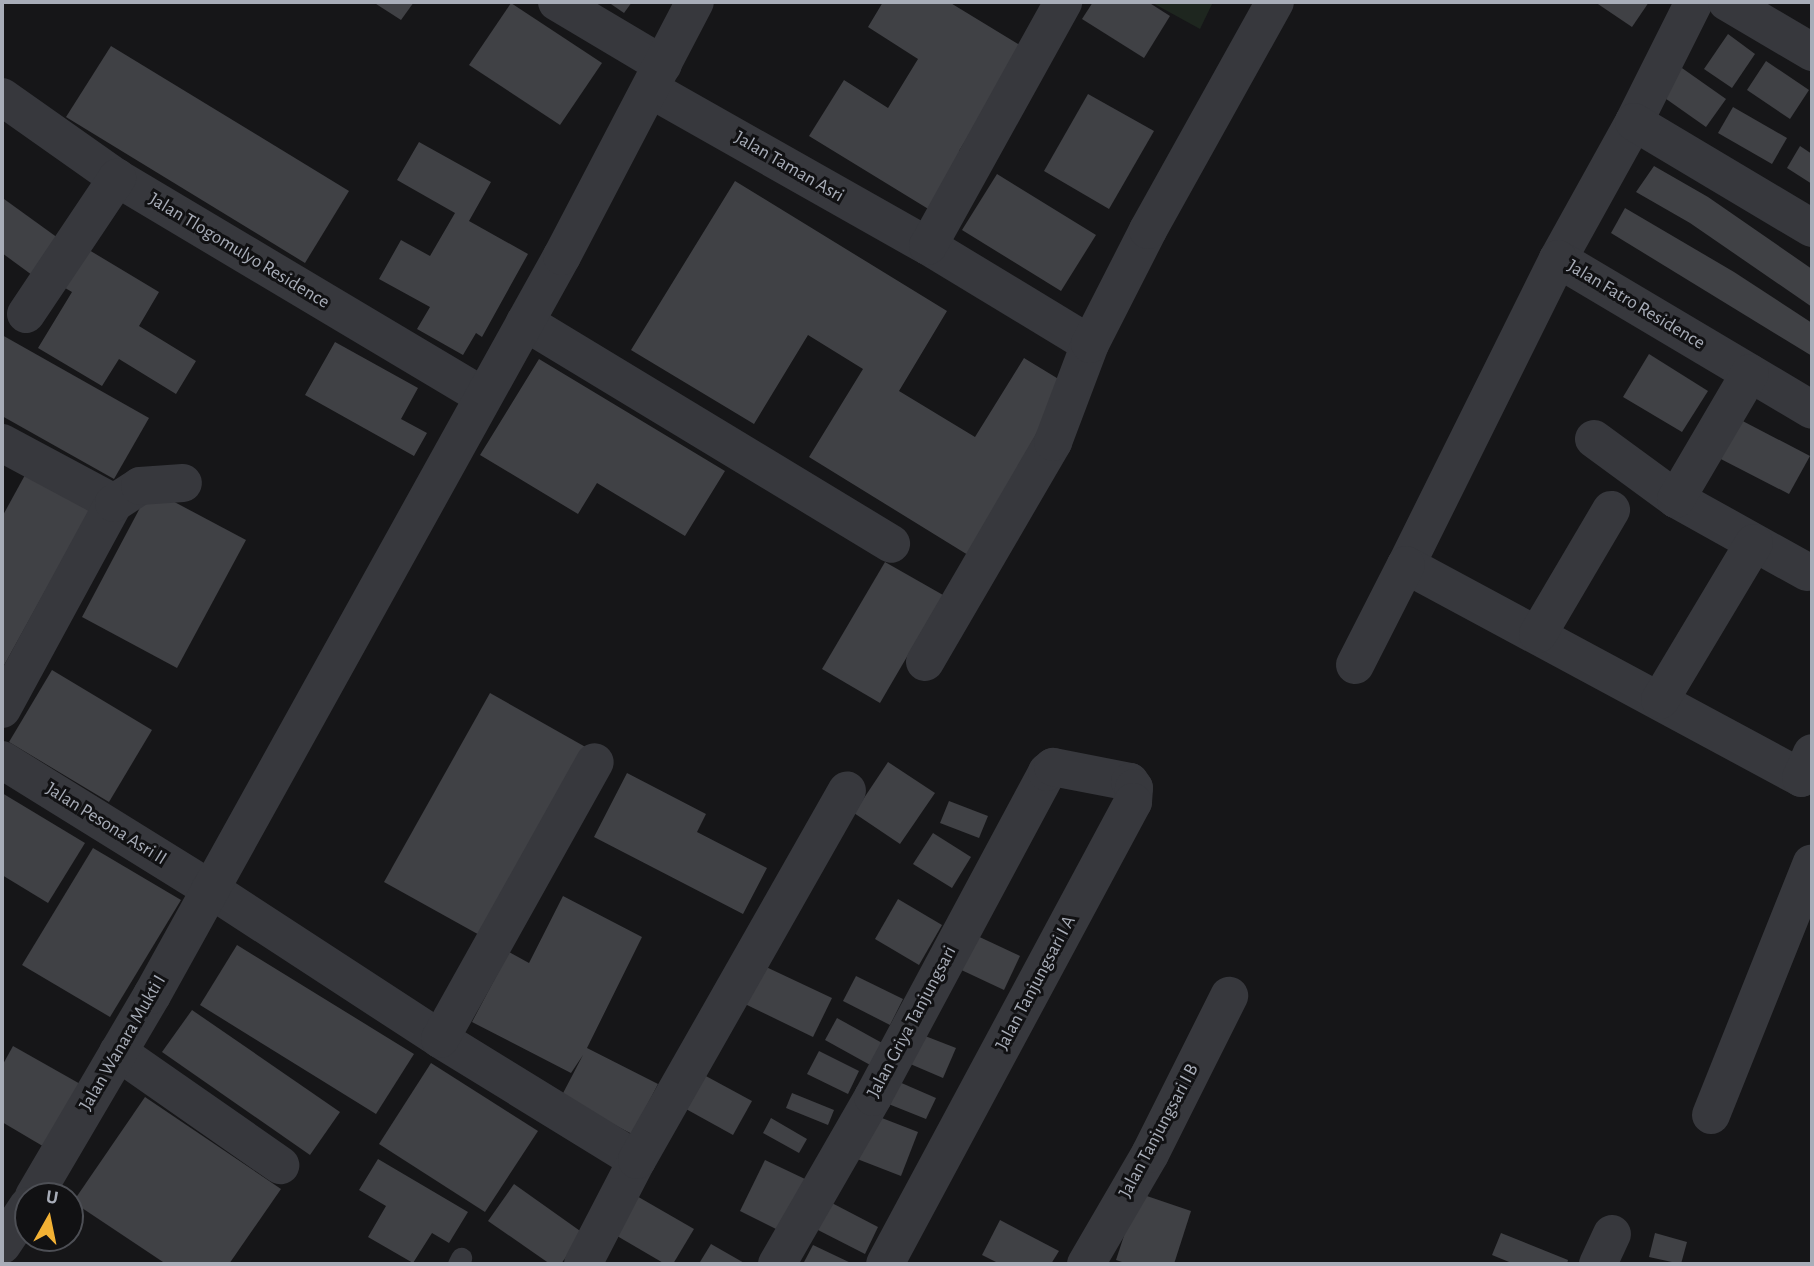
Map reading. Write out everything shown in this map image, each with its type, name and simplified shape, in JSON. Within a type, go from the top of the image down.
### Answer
[{"type":"street","name":"Jalan Taman Asri","points":[[557,2],[657,77],[1090,344]]},
{"type":"street","name":"Jalan Wanara Mukti I","points":[[42,1182],[118,1052],[525,323],[695,2]]},
{"type":"street","points":[[928,246],[1063,2]]},
{"type":"street","points":[[925,662],[1054,442],[1090,344],[1148,230],[1275,2]]},
{"type":"street","name":"Jalan Fatro Residence","points":[[1694,2],[1634,122],[1558,259],[1812,410]]},
{"type":"street","points":[[1727,2],[1812,52]]},
{"type":"street","name":"Jalan Tlogomulyo Residence","points":[[2,97],[117,178],[483,396]]},
{"type":"street","points":[[1634,122],[1812,228]]},
{"type":"street","points":[[26,314],[117,178]]},
{"type":"street","points":[[1355,664],[1558,259]]},
{"type":"street","points":[[525,323],[891,544]]},
{"type":"street","points":[[1676,499],[1750,373]]},
{"type":"street","points":[[1594,439],[1676,499],[1807,572]]},
{"type":"street","points":[[2,443],[114,503]]},
{"type":"street","points":[[2,709],[114,503],[141,486],[183,483]]},
{"type":"street","points":[[1538,634],[1611,510]]},
{"type":"street","points":[[1660,700],[1755,542]]},
{"type":"street","points":[[1406,565],[1809,778]]},
{"type":"street","name":"Jalan Pesona Asri II","points":[[2,760],[210,888],[440,1039],[637,1160]]},
{"type":"street","points":[[440,1039],[595,762]]},
{"type":"street","name":"Jalan Tanjungsari I A","points":[[885,1264],[1135,793],[1130,782],[1053,767],[1044,778]]},
{"type":"street","name":"Jalan Griya Tanjungsari","points":[[777,1264],[873,1097],[1044,778]]},
{"type":"street","points":[[583,1264],[637,1160],[847,792]]},
{"type":"street","points":[[1711,1115],[1812,863]]},
{"type":"street","name":"Jalan Tanjungsari I B","points":[[1086,1264],[1150,1154],[1229,996]]},
{"type":"street","points":[[118,1052],[280,1165]]},
{"type":"street","points":[[2,1245],[14,1227]]},
{"type":"shaded area","points":[[1151,2],[1213,2],[1200,29]]},
{"type":"building","points":[[373,2],[414,2],[401,20]]},
{"type":"building","points":[[608,2],[632,2],[624,13]]},
{"type":"building","points":[[883,2],[949,2],[1023,47],[959,151],[965,154],[930,210],[809,136],[844,80],[888,108],[918,59],[868,27]]},
{"type":"building","points":[[1093,2],[1148,2],[1170,16],[1144,58],[1082,19]]},
{"type":"building","points":[[1595,2],[1649,2],[1632,27]]},
{"type":"building","points":[[511,3],[602,63],[560,125],[469,65]]},
{"type":"building","points":[[1728,34],[1755,54],[1732,88],[1704,69]]},
{"type":"building","points":[[111,46],[349,191],[305,263],[66,117]]},
{"type":"building","points":[[1672,61],[1726,99],[1706,127],[1652,89]]},
{"type":"building","points":[[1766,61],[1809,90],[1790,119],[1747,90]]},
{"type":"building","points":[[1088,94],[1154,131],[1109,209],[1044,171]]},
{"type":"building","points":[[1733,107],[1787,138],[1772,164],[1718,133]]},
{"type":"building","points":[[419,142],[491,182],[469,221],[528,254],[482,337],[476,333],[463,355],[417,329],[430,307],[379,279],[401,240],[430,256],[455,213],[397,180]]},
{"type":"building","points":[[1800,146],[1812,154],[1812,184],[1787,168]]},
{"type":"building","points":[[1654,166],[1708,197],[1812,269],[1812,307],[1690,223],[1636,192]]},
{"type":"building","points":[[997,174],[1096,235],[1061,291],[962,230]]},
{"type":"building","points":[[735,181],[947,311],[899,391],[975,437],[1024,358],[1065,383],[968,555],[809,457],[863,369],[808,335],[754,424],[631,350]]},
{"type":"building","points":[[4,199],[58,238],[32,275],[2,253]]},
{"type":"building","points":[[1625,208],[1734,272],[1812,323],[1812,356],[1611,233]]},
{"type":"building","points":[[84,247],[159,292],[139,326],[196,361],[176,394],[119,359],[102,386],[38,348],[72,292],[60,285]]},
{"type":"building","points":[[2,335],[149,418],[114,479],[2,416]]},
{"type":"building","points":[[335,342],[418,388],[401,419],[427,433],[414,456],[305,395]]},
{"type":"building","points":[[1649,354],[1708,391],[1682,432],[1623,397]]},
{"type":"building","points":[[539,359],[725,471],[685,536],[597,483],[578,514],[480,455]]},
{"type":"building","points":[[1735,417],[1810,456],[1789,494],[1715,456]]},
{"type":"building","points":[[25,475],[90,510],[2,669],[2,517]]},
{"type":"building","points":[[150,489],[246,540],[177,668],[82,617]]},
{"type":"building","points":[[885,562],[943,595],[880,703],[822,669]]},
{"type":"building","points":[[52,670],[152,730],[109,802],[9,742]]},
{"type":"building","points":[[490,693],[589,749],[483,937],[384,882]]},
{"type":"building","points":[[888,762],[935,793],[900,844],[854,813]]},
{"type":"building","points":[[627,773],[706,814],[697,832],[767,868],[743,914],[594,837]]},
{"type":"building","points":[[2,793],[85,843],[48,903],[2,875]]},
{"type":"building","points":[[949,801],[988,816],[979,838],[940,823]]},
{"type":"building","points":[[933,833],[971,857],[952,888],[913,864]]},
{"type":"building","points":[[93,848],[181,900],[110,1017],[22,965]]},
{"type":"building","points":[[563,896],[642,937],[587,1048],[658,1084],[632,1134],[561,1097],[583,1055],[571,1073],[472,1022],[509,952],[529,963]]},
{"type":"building","points":[[898,899],[942,925],[919,965],[875,939]]},
{"type":"building","points":[[971,933],[1020,956],[1004,990],[955,967]]},
{"type":"building","points":[[237,945],[414,1054],[376,1114],[200,1005]]},
{"type":"building","points":[[764,966],[832,998],[813,1037],[745,1004]]},
{"type":"building","points":[[856,976],[903,999],[890,1025],[843,1001]]},
{"type":"building","points":[[192,1010],[340,1112],[310,1155],[162,1052]]},
{"type":"building","points":[[837,1018],[893,1049],[881,1071],[825,1040]]},
{"type":"building","points":[[920,1034],[956,1048],[943,1078],[908,1063]]},
{"type":"building","points":[[13,1046],[82,1085],[46,1148],[2,1122],[2,1066]]},
{"type":"building","points":[[819,1051],[859,1071],[848,1094],[807,1074]]},
{"type":"building","points":[[431,1063],[538,1131],[485,1212],[379,1144]]},
{"type":"building","points":[[704,1075],[752,1101],[733,1135],[686,1109]]},
{"type":"building","points":[[890,1078],[936,1098],[926,1119],[881,1101]]},
{"type":"building","points":[[792,1093],[834,1110],[828,1125],[786,1108]]},
{"type":"building","points":[[145,1097],[281,1189],[229,1264],[166,1264],[84,1209],[84,1186]]},
{"type":"building","points":[[869,1113],[918,1132],[901,1176],[852,1157]]},
{"type":"building","points":[[771,1118],[807,1139],[799,1153],[763,1133]]},
{"type":"building","points":[[378,1159],[468,1212],[449,1243],[432,1233],[413,1263],[368,1237],[386,1206],[359,1190]]},
{"type":"building","points":[[765,1160],[805,1179],[780,1231],[740,1211]]},
{"type":"building","points":[[514,1184],[583,1233],[561,1264],[550,1264],[488,1221]]},
{"type":"building","points":[[1138,1193],[1191,1211],[1174,1264],[1128,1264],[1116,1260]]},
{"type":"building","points":[[635,1195],[694,1229],[673,1264],[665,1264],[612,1233]]},
{"type":"building","points":[[830,1202],[878,1227],[865,1254],[816,1229]]},
{"type":"building","points":[[1000,1220],[1059,1251],[1051,1264],[1000,1264],[982,1255]]},
{"type":"building","points":[[1501,1233],[1568,1260],[1567,1264],[1514,1264],[1492,1255]]},
{"type":"building","points":[[1655,1233],[1687,1242],[1681,1264],[1649,1257]]},
{"type":"building","points":[[711,1244],[746,1264],[700,1262]]},
{"type":"building","points":[[813,1245],[853,1264],[803,1264]]}]
